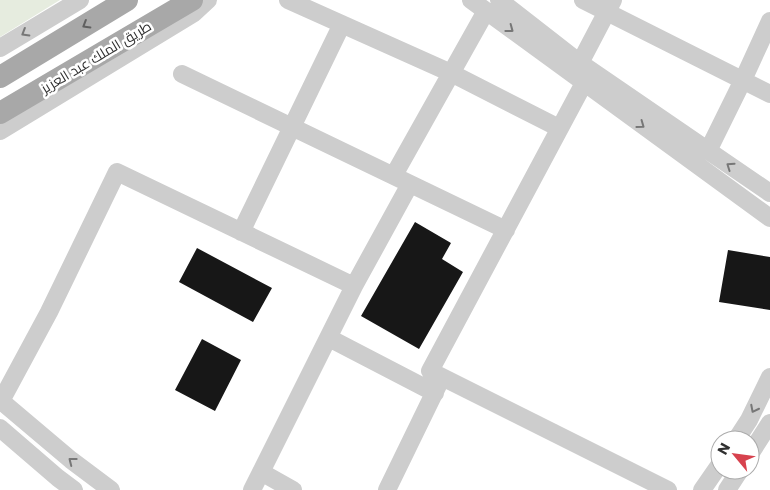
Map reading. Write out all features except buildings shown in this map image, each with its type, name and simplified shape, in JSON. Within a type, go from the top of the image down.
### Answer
[{"type":"main road","points":[[0,77],[127,0]]},
{"type":"main road","name":"طريق الملك عبد العزيز","points":[[0,113],[192,0]]},
{"type":"street","points":[[0,48],[80,0]]},
{"type":"street","points":[[0,131],[194,13],[208,0]]},
{"type":"street","points":[[288,0],[451,73],[559,128]]},
{"type":"street","points":[[471,0],[492,5],[708,150],[770,194]]},
{"type":"street","points":[[582,0],[610,6],[770,94]]},
{"type":"street","points":[[394,175],[451,73],[492,5]]},
{"type":"street","points":[[492,5],[584,83],[770,218]]},
{"type":"street","points":[[580,63],[610,6]]},
{"type":"street","points":[[708,150],[770,22]]},
{"type":"street","points":[[241,232],[342,24]]},
{"type":"street","points":[[182,74],[506,230]]},
{"type":"street","points":[[387,490],[432,382],[506,230],[584,83]]},
{"type":"street","points":[[111,490],[71,460],[1,401],[48,312],[116,172],[354,286]]},
{"type":"street","points":[[252,490],[354,286],[410,184]]},
{"type":"street","points":[[329,338],[432,382],[668,490]]},
{"type":"street","points":[[742,430],[770,377]]},
{"type":"street","points":[[760,438],[770,423]]},
{"type":"street","points":[[0,428],[74,490]]},
{"type":"street","points":[[261,472],[293,490]]},
{"type":"street","points":[[702,490],[710,478]]},
{"type":"shaded area","points":[[0,0],[60,0],[0,37]]}]
